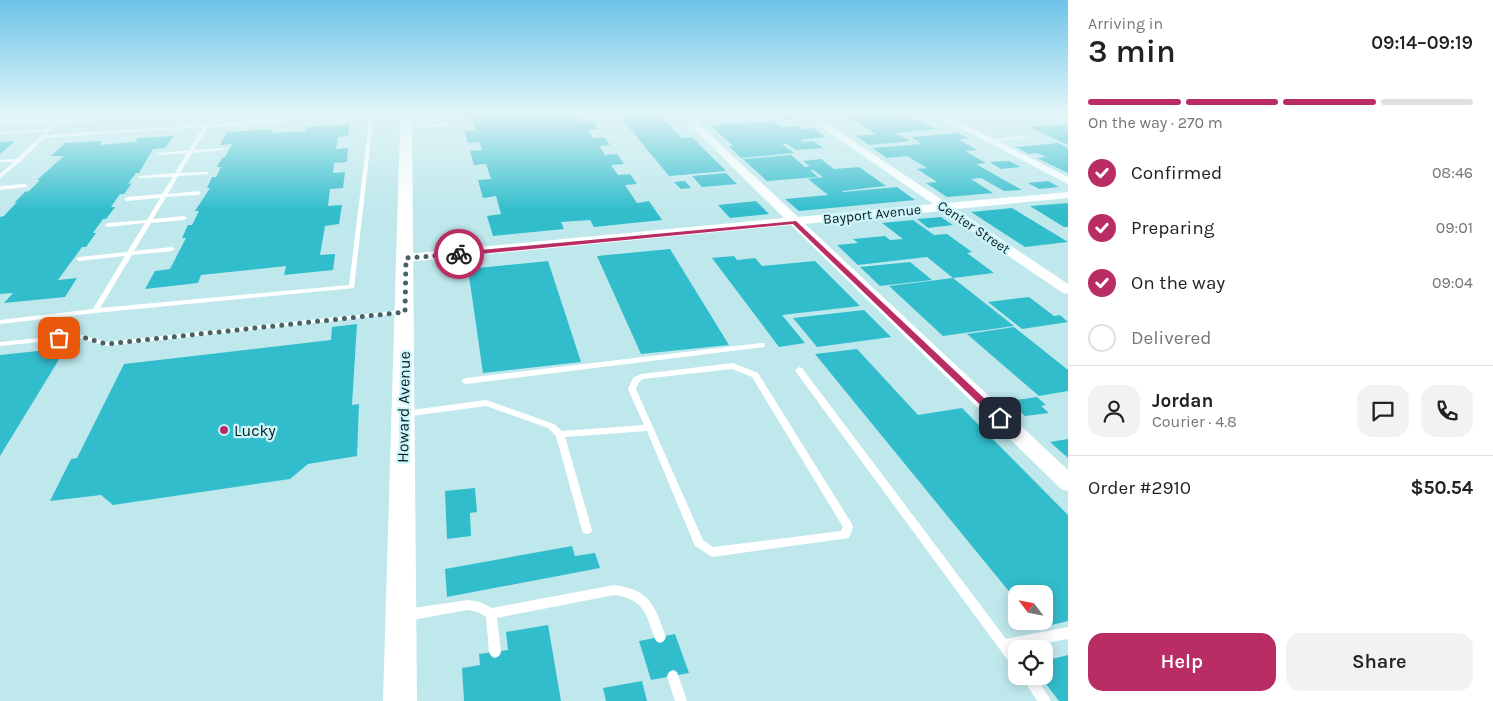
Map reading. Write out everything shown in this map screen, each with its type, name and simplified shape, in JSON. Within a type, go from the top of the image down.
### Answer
[{"type":"street","name":"Howard Avenue","points":[[400,701],[402,414],[407,146]]},
{"type":"street","points":[[716,146],[1068,483]]},
{"type":"street","name":"Center Street","points":[[853,146],[1068,290]]},
{"type":"street","points":[[1000,146],[1068,181]]},
{"type":"street","name":"Bayport Avenue","points":[[406,258],[1068,195]]},
{"type":"lane","points":[[0,177],[33,146]]},
{"type":"lane","points":[[95,311],[195,146]]},
{"type":"lane","points":[[0,322],[95,311],[352,287],[368,146]]},
{"type":"lane","points":[[159,154],[223,149]]},
{"type":"lane","points":[[0,161],[19,160]]},
{"type":"lane","points":[[140,177],[207,173]]},
{"type":"lane","points":[[0,188],[25,186]]},
{"type":"lane","points":[[127,199],[198,193]]},
{"type":"lane","points":[[108,225],[184,218]]},
{"type":"lane","points":[[79,258],[172,249]]},
{"type":"lane","points":[[0,344],[79,336],[106,344],[405,312]]},
{"type":"lane","points":[[466,381],[761,345]]},
{"type":"lane","points":[[733,366],[755,375],[848,527],[845,535],[712,552],[699,543],[650,428],[632,389],[636,380],[641,377],[733,366]]},
{"type":"lane","points":[[799,370],[1008,651]]},
{"type":"lane","points":[[402,414],[486,403],[551,426],[560,434],[588,530]]},
{"type":"lane","points":[[560,434],[650,428]]},
{"type":"lane","points":[[401,616],[468,605],[480,607],[491,614],[614,590],[630,591],[642,599],[650,608],[660,637]]},
{"type":"lane","points":[[491,614],[495,652]]},
{"type":"lane","points":[[1004,645],[1068,633]]},
{"type":"lane","points":[[673,676],[681,701]]},
{"type":"lane","points":[[1034,685],[1046,701]]},
{"type":"building","points":[[0,146],[10,146],[0,154]]},
{"type":"building","points":[[62,146],[167,146],[165,148],[153,149],[139,173],[136,173],[128,184],[132,183],[124,194],[120,194],[111,207],[115,207],[93,233],[96,233],[86,247],[82,247],[58,280],[77,278],[65,297],[4,303],[13,293],[0,294],[0,217],[4,216],[25,192],[29,191],[40,180],[37,180],[64,156],[51,156]]},
{"type":"building","points":[[231,146],[337,146],[336,149],[348,148],[347,162],[334,163],[333,173],[345,172],[343,188],[330,189],[328,206],[342,205],[339,224],[325,226],[320,255],[335,254],[333,270],[284,275],[286,266],[201,275],[198,283],[145,289],[155,271],[170,269],[186,238],[182,238],[188,225],[192,225],[199,211],[195,211],[210,188],[207,188],[212,177],[216,177],[221,167],[217,167],[222,158],[225,157]]},
{"type":"building","points":[[480,146],[602,146],[599,146],[605,155],[617,154],[624,164],[611,165],[618,175],[630,174],[637,184],[625,185],[637,203],[649,201],[662,220],[594,227],[590,220],[561,222],[564,229],[493,236],[487,216],[501,214],[496,196],[483,198],[478,180],[491,179],[486,164],[474,165],[470,151],[482,150]]},
{"type":"building","points":[[644,146],[701,146],[726,171],[669,176]]},
{"type":"building","points":[[729,146],[784,146],[794,153],[741,158]]},
{"type":"building","points":[[790,146],[820,146],[823,148],[796,150]]},
{"type":"building","points":[[901,146],[970,146],[977,150],[965,151],[986,163],[976,164],[1022,190],[1004,191],[981,178],[971,179],[993,193],[947,197],[926,183],[937,182],[917,169],[927,168],[907,156],[887,158],[872,148]]},
{"type":"building","points":[[1063,146],[1068,148],[1068,173],[1037,158],[1046,157],[1037,153],[1029,154],[1015,147]]},
{"type":"building","points":[[791,155],[805,167],[810,166],[803,161],[821,159],[834,169],[859,167],[886,186],[843,192],[897,187],[915,200],[799,211],[785,199],[828,195],[808,179],[823,177],[810,170],[818,177],[767,181],[743,159]]},
{"type":"building","points":[[1009,161],[1021,167],[1001,169],[990,162]]},
{"type":"building","points":[[726,173],[737,184],[702,187],[692,176]]},
{"type":"building","points":[[685,181],[691,188],[681,189],[674,182]]},
{"type":"building","points":[[1048,181],[1059,187],[1039,189],[1028,183]]},
{"type":"building","points":[[756,201],[769,214],[730,218],[718,205]]},
{"type":"building","points":[[1068,203],[1068,227],[1064,227],[1030,206]]},
{"type":"building","points":[[1012,208],[1068,242],[1025,247],[971,212]]},
{"type":"building","points":[[941,217],[953,225],[928,228],[917,219]]},
{"type":"building","points":[[913,220],[934,235],[947,234],[972,252],[967,253],[994,273],[953,278],[927,257],[858,265],[837,245],[858,243],[853,239],[885,236],[890,240],[903,239],[882,223]]},
{"type":"building","points":[[670,249],[729,345],[641,354],[597,256]]},
{"type":"building","points":[[734,256],[737,260],[755,258],[762,266],[815,261],[860,306],[782,315],[805,343],[779,347],[712,258]]},
{"type":"building","points":[[548,261],[581,362],[483,373],[468,269]]},
{"type":"building","points":[[910,262],[932,280],[880,286],[860,267]]},
{"type":"building","points":[[953,278],[1014,326],[943,336],[889,286]]},
{"type":"building","points":[[1029,297],[1054,316],[1060,315],[1068,322],[1022,329],[988,302]]},
{"type":"building","points":[[864,310],[891,337],[817,347],[793,318]]},
{"type":"building","name":"Lucky","points":[[357,324],[352,405],[359,404],[357,456],[308,464],[290,479],[113,505],[101,495],[50,501],[71,459],[77,458],[124,364],[331,340],[332,327]]},
{"type":"building","points":[[1014,327],[1068,370],[1068,391],[1039,396],[967,334]]},
{"type":"building","points":[[66,348],[0,456],[0,355]]},
{"type":"building","points":[[857,349],[918,415],[962,408],[1068,515],[1068,621],[1053,625],[1053,585],[1008,585],[1008,590],[815,354]]},
{"type":"building","points":[[1037,397],[1046,405],[1041,406],[1049,413],[1025,416],[1009,401]]},
{"type":"building","points":[[1068,439],[1068,458],[1050,442]]},
{"type":"building","points":[[475,488],[477,512],[470,513],[471,536],[447,539],[445,491]]},
{"type":"building","points":[[572,546],[575,556],[595,553],[600,568],[447,597],[445,569]]},
{"type":"building","points":[[548,625],[561,701],[464,701],[462,668],[480,665],[479,654],[508,650],[506,632]]},
{"type":"building","points":[[675,634],[689,673],[651,680],[639,641]]},
{"type":"building","points":[[1068,655],[1068,701],[1059,701],[1047,685],[1053,685],[1053,659]]},
{"type":"building","points":[[642,681],[647,701],[606,701],[603,688]]},
{"type":"way so far","points":[[59,338],[79,336],[106,344],[405,312],[406,258],[459,254]]},
{"type":"place","name":"Lucky","points":[[224,430]]},
{"type":"route","points":[[459,254],[566,242],[794,222],[1000,418]]}]
